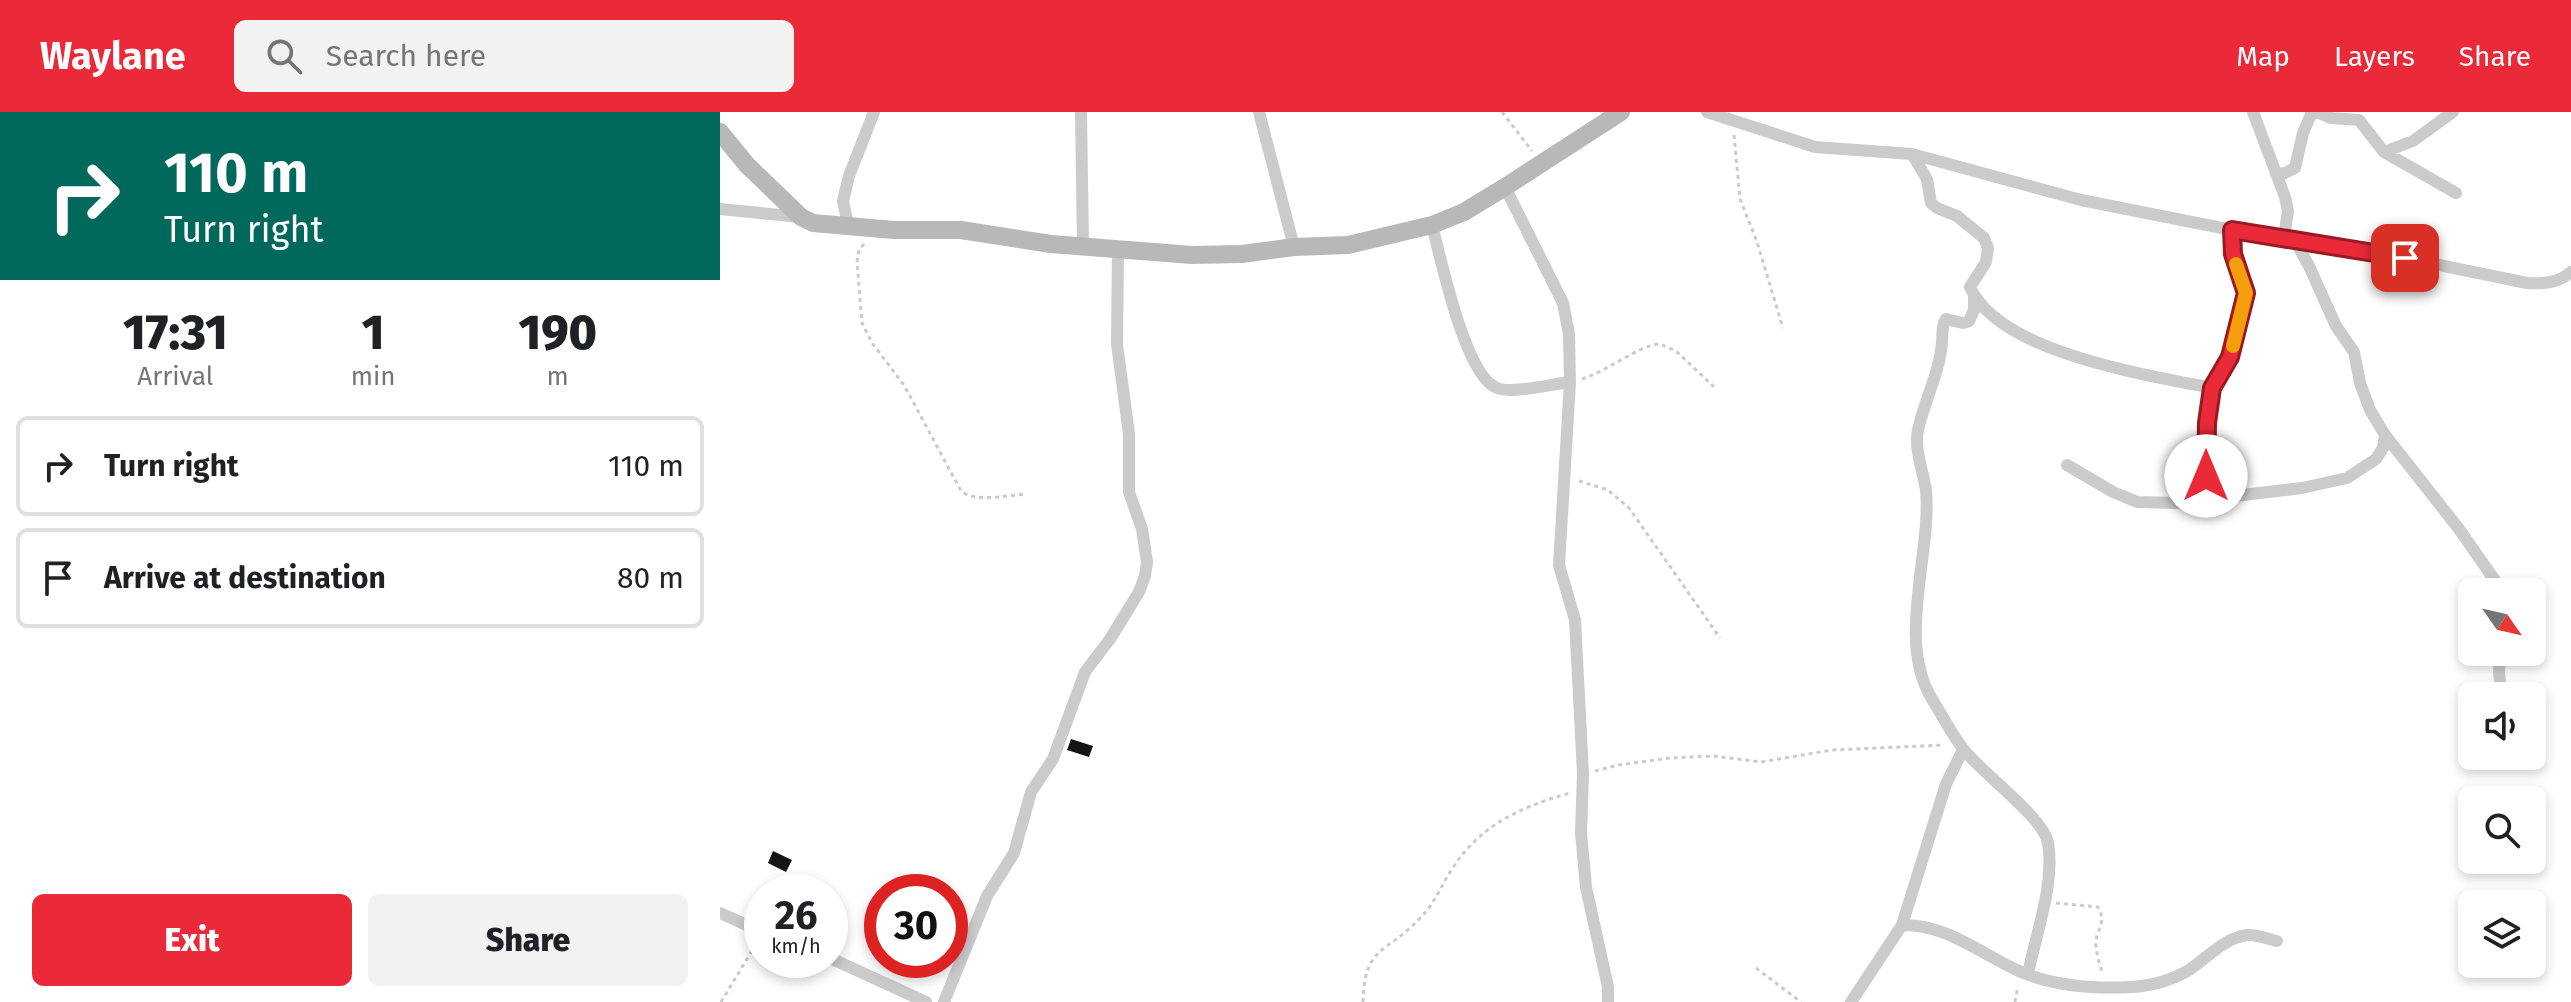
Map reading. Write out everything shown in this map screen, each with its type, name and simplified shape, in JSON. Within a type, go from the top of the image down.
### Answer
[{"type":"street","points":[[848,225],[843,201],[849,176],[874,112]]},
{"type":"street","points":[[1081,112],[1083,246]]},
{"type":"street","points":[[1259,112],[1294,247]]},
{"type":"street","points":[[720,132],[747,165],[801,217],[813,223],[894,230],[961,230],[1051,244],[1217,255],[1348,245],[1432,225],[1464,212],[1621,112]]},
{"type":"street","points":[[1707,112],[1815,147],[1912,154],[2081,200],[2232,230],[2542,284],[2559,280],[2571,272]]},
{"type":"street","points":[[2253,112],[2288,211],[2289,238],[2336,326],[2354,352],[2365,399],[2385,435],[2493,578]]},
{"type":"street","points":[[2276,174],[2295,168],[2303,133],[2314,112],[2325,117],[2359,120],[2384,152],[2456,193]]},
{"type":"street","points":[[2384,152],[2413,141],[2453,112]]},
{"type":"street","points":[[1912,154],[1927,179],[1931,203],[1957,216],[1984,238],[1988,248],[1986,262],[1971,283],[1974,310],[1969,321],[1963,323],[1946,319],[1943,325],[1941,349],[1918,430],[1918,449],[1926,489],[1916,622],[1918,655],[1928,691],[1962,747],[2039,825],[2048,841],[2050,884],[2025,973]]},
{"type":"street","points":[[1505,187],[1563,303],[1569,334],[1570,382],[1559,565],[1575,620],[1583,774],[1581,833],[1586,887],[1608,987],[1608,1002]]},
{"type":"street","points":[[720,209],[801,217]]},
{"type":"street","points":[[1432,225],[1467,346],[1485,380],[1505,390],[1570,382]]},
{"type":"street","points":[[2207,499],[2207,423],[2212,388],[2230,357],[2246,293],[2233,254],[2232,230]]},
{"type":"street","points":[[944,1002],[987,896],[1014,853],[1031,792],[1053,759],[1085,672],[1110,639],[1139,592],[1145,576],[1147,562],[1142,529],[1129,492],[1129,434],[1117,344],[1118,249]]},
{"type":"street","points":[[1974,296],[1992,316],[2014,331],[2053,348],[2104,364],[2212,388]]},
{"type":"street","points":[[2067,465],[2113,492],[2137,502],[2155,504],[2302,488],[2347,478],[2376,459],[2383,448],[2385,435]]},
{"type":"street","points":[[1851,1002],[1902,925],[1946,784],[1962,747]]},
{"type":"street","points":[[720,913],[744,924]]},
{"type":"street","points":[[1902,925],[1920,925],[1946,933],[2025,973],[2074,986],[2133,987],[2177,976],[2215,950],[2247,935],[2277,941]]},
{"type":"street","points":[[848,966],[926,1002]]},
{"type":"path","points":[[1502,112],[1541,163]]},
{"type":"path","points":[[1732,119],[1740,199],[1757,242],[1783,328]]},
{"type":"path","points":[[866,242],[859,250],[857,262],[862,323],[872,343],[904,385],[961,491],[976,497],[1027,494]]},
{"type":"path","points":[[1570,382],[1623,361],[1643,348],[1660,344],[1686,359],[1714,387]]},
{"type":"path","points":[[1563,476],[1608,490],[1620,498],[1645,528],[1720,638]]},
{"type":"path","points":[[1583,774],[1618,765],[1670,758],[1714,756],[1761,762],[1832,750],[1962,747]]},
{"type":"path","points":[[1363,1002],[1365,971],[1372,958],[1427,911],[1466,849],[1495,822],[1581,789]]},
{"type":"path","points":[[2044,903],[2098,907],[2103,919],[2095,945],[2108,987]]},
{"type":"path","points":[[721,1002],[744,961]]},
{"type":"path","points":[[1756,968],[1801,1002]]},
{"type":"path","points":[[2015,1002],[2025,973]]},
{"type":"building","points":[[1071,739],[1093,746],[1089,757],[1067,750]]},
{"type":"building","points":[[773,851],[792,860],[786,872],[768,863]]},
{"type":"slow traffic","points":[[2233,346],[2246,293],[2236,264]]},
{"type":"route","points":[[2206,476],[2207,423],[2212,388],[2230,357],[2246,293],[2233,254],[2232,230],[2405,258]]}]
